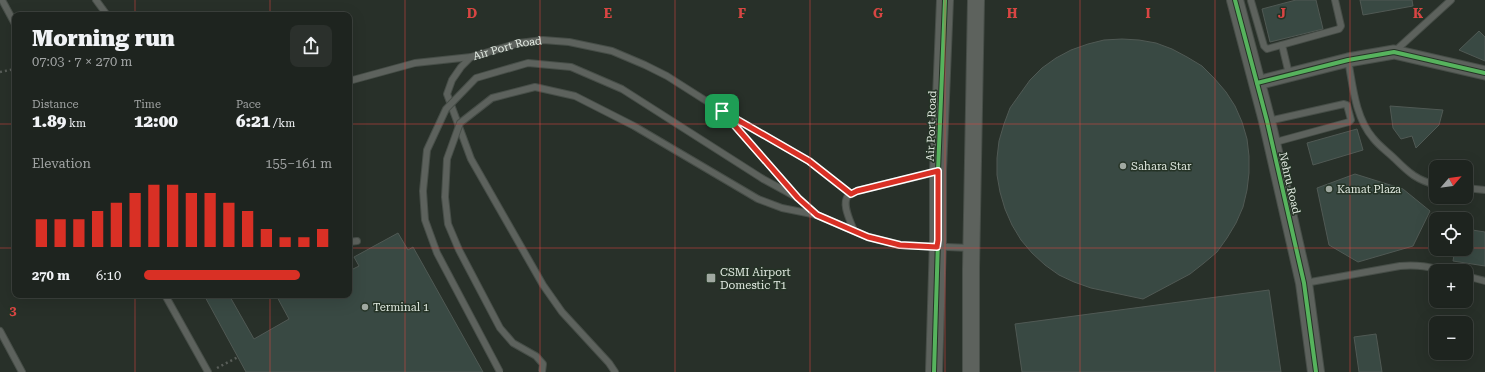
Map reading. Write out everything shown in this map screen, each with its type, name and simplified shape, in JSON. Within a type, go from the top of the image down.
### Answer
[{"type":"street","name":"Air Port Road","points":[[934,372],[938,285],[938,171],[945,0]]},
{"type":"street","points":[[972,372],[972,248],[976,0]]},
{"type":"street","name":"Nehru Road","points":[[1244,2],[1257,83],[1304,283],[1316,372]]},
{"type":"street","points":[[1257,83],[1348,60],[1394,52],[1485,73]]},
{"type":"lane","points":[[2,0],[12,18]]},
{"type":"lane","points":[[96,0],[106,12]]},
{"type":"lane","points":[[1244,2],[1265,48],[1269,49],[1339,29],[1340,26],[1335,0]]},
{"type":"lane","points":[[1394,52],[1451,0]]},
{"type":"lane","name":"Air Port Road","points":[[615,372],[609,363],[562,312],[543,285],[471,159],[447,94],[452,80],[461,67],[471,57],[519,43],[543,40],[569,42],[612,51],[645,64],[667,76],[722,111],[809,161],[851,194],[857,191],[938,171]]},
{"type":"lane","points":[[1282,45],[1289,74]]},
{"type":"lane","points":[[352,80],[415,63],[471,57]]},
{"type":"lane","points":[[1348,60],[1358,110],[1373,138],[1407,171],[1419,180],[1429,183]]},
{"type":"lane","points":[[500,372],[437,253],[425,220],[424,213],[423,191],[427,150],[446,109],[476,78],[528,63],[571,67],[622,89],[764,179],[798,198]]},
{"type":"lane","points":[[542,372],[543,364],[536,356],[513,343],[500,328],[459,250],[448,224],[445,197],[447,159],[460,123],[492,98],[535,87],[575,96],[634,126],[758,199],[782,208],[817,215],[868,237],[900,245],[972,248]]},
{"type":"lane","points":[[1267,121],[1344,104],[1347,105],[1351,120],[1350,122],[1272,143]]},
{"type":"lane","points":[[722,111],[798,198],[817,215]]},
{"type":"lane","points":[[1473,189],[1485,190]]},
{"type":"lane","points":[[851,194],[847,197],[845,202],[854,231]]},
{"type":"lane","points":[[352,242],[357,241]]},
{"type":"lane","points":[[1304,283],[1407,265],[1429,267]]},
{"type":"lane","points":[[1473,277],[1485,280]]},
{"type":"lane","points":[[167,298],[209,372]]},
{"type":"lane","points":[[0,331],[22,372]]},
{"type":"path","points":[[0,72],[12,70]]},
{"type":"path","points":[[209,372],[238,357]]},
{"type":"building","points":[[1296,0],[1316,0],[1323,29],[1270,42],[1262,9]]},
{"type":"building","points":[[1360,0],[1412,0],[1413,6],[1363,15]]},
{"type":"building","points":[[1479,31],[1485,37],[1485,61],[1459,50]]},
{"type":"building","name":"Sahara Star","points":[[1122,39],[1156,43],[1172,49],[1202,66],[1226,92],[1235,106],[1247,139],[1249,156],[1247,190],[1243,207],[1236,223],[1217,252],[1190,274],[1143,299],[1091,288],[1059,275],[1045,265],[1021,240],[1012,225],[1005,209],[997,175],[999,141],[1004,124],[1010,108],[1030,80],[1042,68],[1071,50],[1104,40]]},
{"type":"building","points":[[1390,106],[1443,110],[1439,125],[1416,148],[1412,136],[1401,139],[1393,128]]},
{"type":"building","points":[[1357,129],[1363,150],[1313,165],[1307,143]]},
{"type":"building","points":[[1355,174],[1403,189],[1430,211],[1413,246],[1358,262],[1329,245],[1317,188]]},
{"type":"building","points":[[1473,230],[1485,232],[1485,266],[1453,261],[1454,256],[1473,256]]},
{"type":"building","name":"Terminal 1","points":[[398,233],[408,250],[413,247],[483,372],[246,372],[206,298],[231,298],[254,339],[289,319],[278,298],[352,298],[352,270],[359,266],[354,257]]},
{"type":"building","points":[[1269,290],[1281,372],[1022,372],[1015,324]]},
{"type":"building","points":[[1376,334],[1382,372],[1359,372],[1354,337]]},
{"type":"cycle path","points":[[934,372],[938,240],[938,171],[945,0]]},
{"type":"cycle path","points":[[1235,0],[1267,121],[1304,283],[1316,372]]},
{"type":"cycle path","points":[[1257,83],[1348,60],[1394,52],[1485,73]]},
{"type":"place","name":"Sahara Star","points":[[1123,166]]},
{"type":"place","name":"Kamat Plaza","points":[[1329,189]]},
{"type":"place","name":"CSMI Airport Domestic T1","points":[[711,278]]},
{"type":"place","name":"Terminal 1","points":[[365,307]]},
{"type":"route","points":[[722,111],[809,161],[851,194],[857,191],[938,171],[937,247],[900,245],[868,237],[817,215],[798,198],[722,111]]}]
